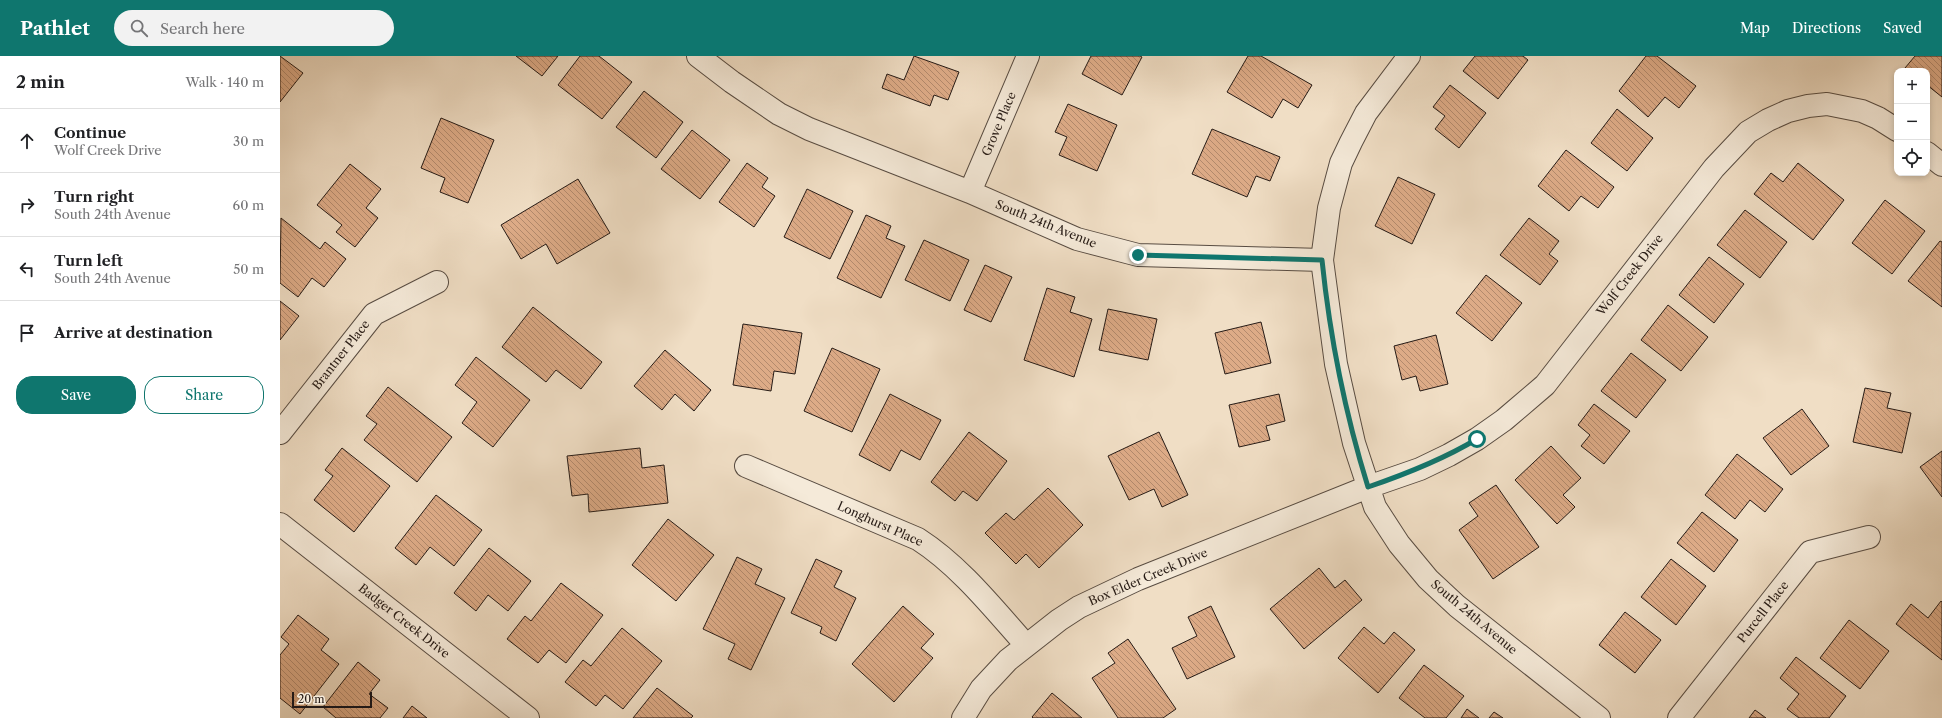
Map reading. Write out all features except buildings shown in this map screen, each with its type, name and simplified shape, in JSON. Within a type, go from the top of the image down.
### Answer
[{"type":"street","name":"South 24th Avenue","points":[[698,56],[778,114],[970,192],[1076,239],[1138,255],[1322,260],[1336,364],[1354,443],[1368,487],[1386,526],[1428,579],[1457,606],[1598,718]]},
{"type":"street","name":"Grove Place","points":[[970,192],[1028,56]]},
{"type":"street","points":[[1322,260],[1329,208],[1341,163],[1366,113],[1409,56]]},
{"type":"street","name":"Wolf Creek Drive","points":[[1368,487],[1420,469],[1449,456],[1477,439],[1524,404],[1544,385],[1714,168],[1748,132],[1768,120],[1788,112],[1808,106],[1827,104],[1862,111],[1878,118],[1894,128]]},
{"type":"street","points":[[1930,155],[1942,165]]},
{"type":"street","name":"Brantner Place","points":[[280,433],[374,314],[437,282]]},
{"type":"street","name":"Longhurst Place","points":[[746,466],[918,539],[931,548],[965,579],[1026,645]]},
{"type":"street","name":"Box Elder Creek Drive","points":[[963,718],[981,689],[1008,660],[1059,620],[1079,607],[1138,579],[1368,487]]},
{"type":"street","name":"Badger Creek Drive","points":[[280,524],[528,718]]},
{"type":"street","name":"Purcell Place","points":[[1679,718],[1810,552],[1868,537]]},
{"type":"route","points":[[1138,255],[1322,260],[1336,364],[1354,443],[1368,487],[1420,469],[1449,456],[1477,439]]}]
